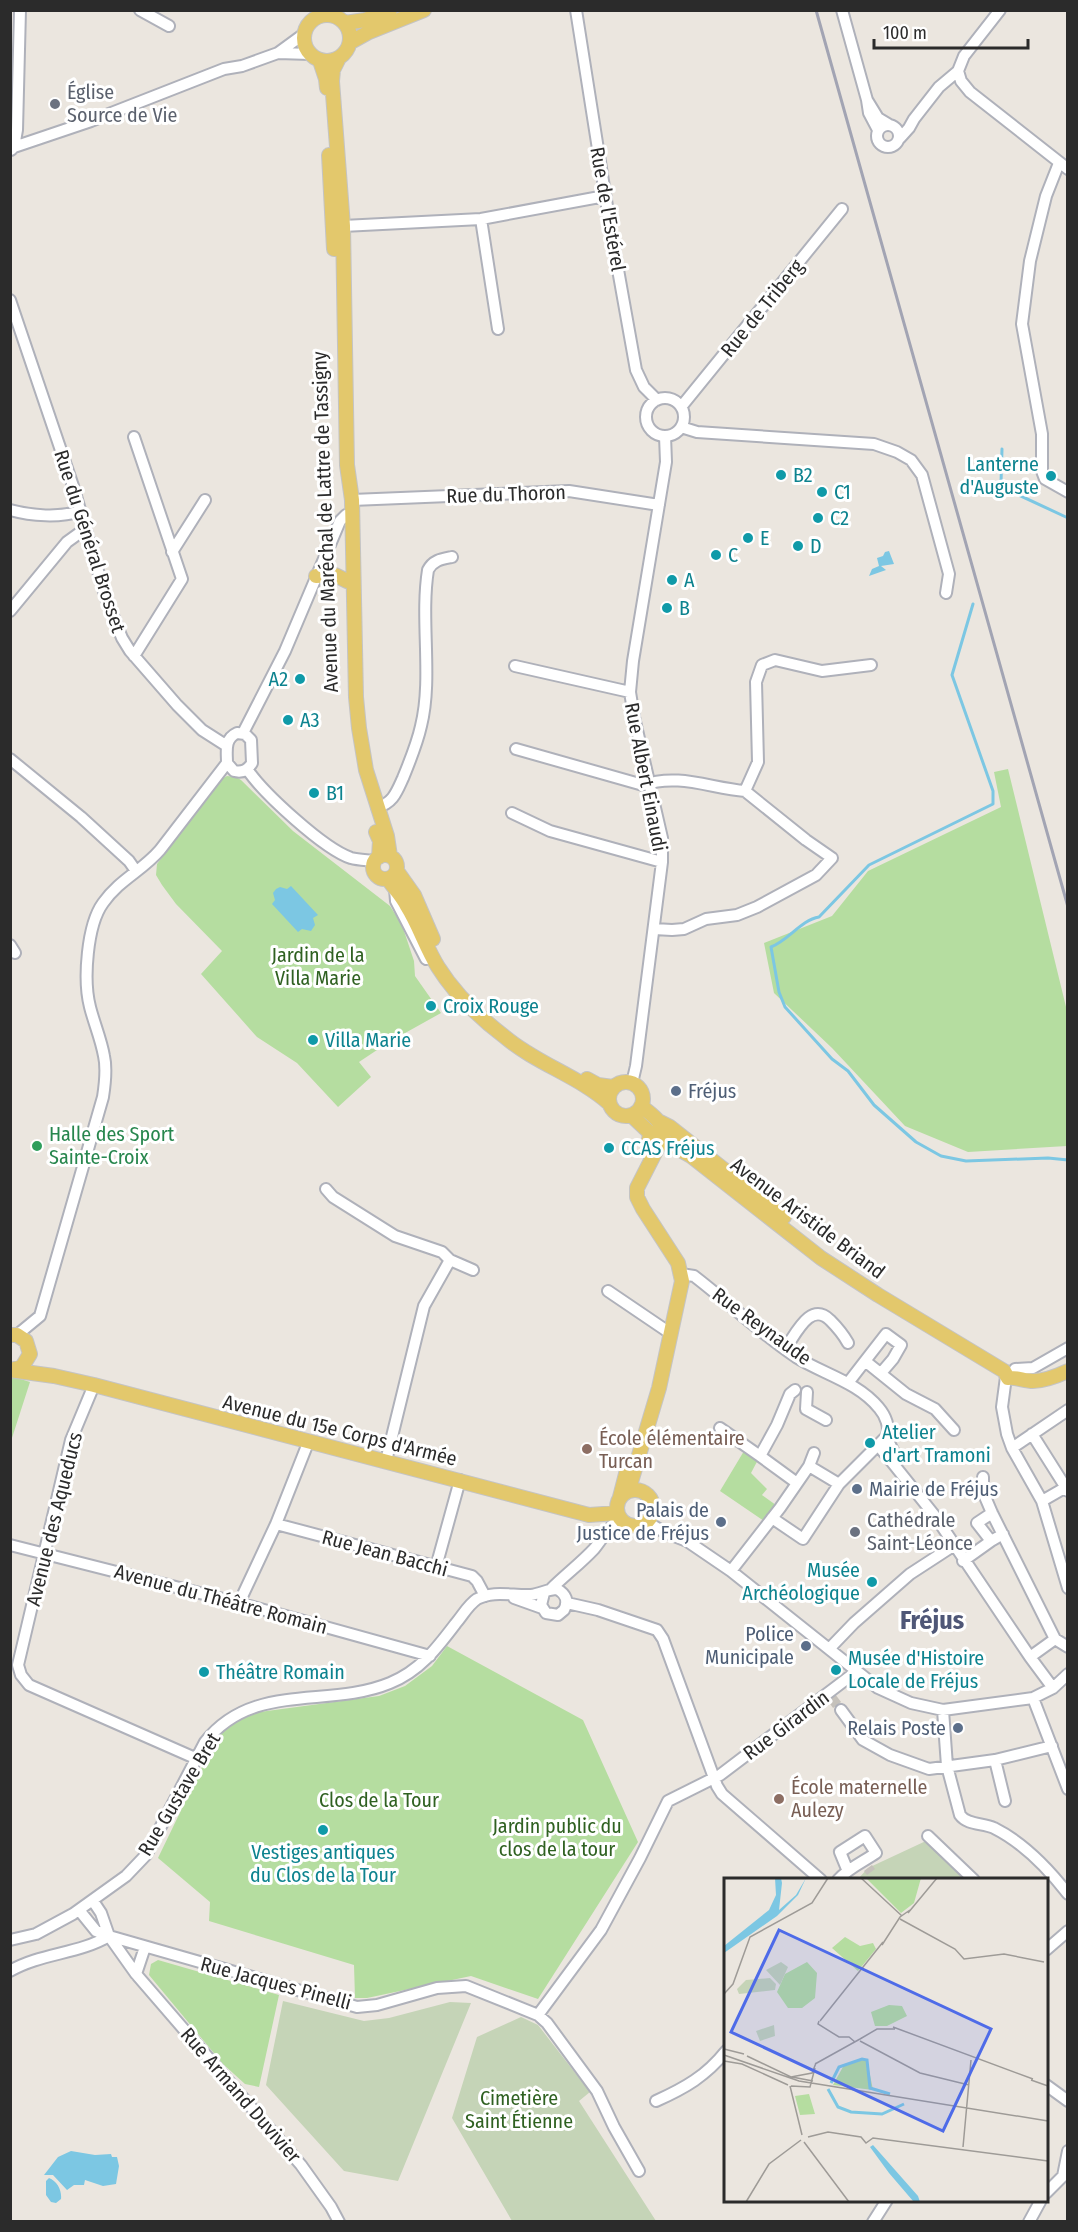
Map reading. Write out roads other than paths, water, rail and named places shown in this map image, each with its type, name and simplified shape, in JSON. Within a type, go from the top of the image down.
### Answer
[{"type":"main road","points":[[345,23],[365,20],[390,10]]},
{"type":"main road","points":[[304,34],[311,22],[325,13],[345,23],[350,32],[351,42],[369,32],[424,10]]},
{"type":"main road","name":"Avenue du Maréchal de Lattre de Tassigny","points":[[304,34],[305,44],[326,79],[341,465],[346,515],[355,740],[368,810],[380,841],[381,858]]},
{"type":"main road","name":"Avenue du Maréchal de Lattre de Tassigny","points":[[351,42],[333,70],[332,81],[343,226],[347,465],[352,500],[356,697],[366,770],[387,836],[381,858]]},
{"type":"main road","points":[[315,58],[326,62],[338,60]]},
{"type":"main road","points":[[316,576],[335,574],[347,581]]},
{"type":"main road","points":[[610,1104],[610,1092],[613,1087],[622,1082],[632,1083],[641,1092],[643,1098],[636,1110],[626,1116],[616,1112],[596,1092],[536,1059],[480,1016],[446,978],[427,948],[393,880],[395,861],[381,858],[373,869],[377,876],[393,880],[414,895],[449,972],[489,1017],[510,1036],[527,1046],[598,1085],[613,1087]]},
{"type":"main road","name":"Avenue Aristide Briand","points":[[636,1110],[670,1127],[830,1255],[983,1348],[1009,1372]]},
{"type":"main road","name":"Avenue Aristide Briand","points":[[636,1110],[656,1136],[691,1156],[821,1258],[878,1295],[1009,1372]]},
{"type":"main road","points":[[626,1493],[624,1479],[655,1385],[677,1285],[676,1270],[631,1195],[633,1183],[646,1152],[656,1136],[663,1131],[660,1122]]},
{"type":"main road","points":[[626,1493],[644,1492],[653,1503],[653,1511],[647,1522],[641,1526],[633,1527],[626,1524],[619,1516],[617,1504],[631,1482],[641,1442],[659,1388],[681,1290],[681,1274],[672,1251],[643,1209],[636,1192],[656,1136]]},
{"type":"main road","points":[[11,1370],[22,1367],[29,1358],[29,1346],[22,1338],[14,1335]]},
{"type":"main road","name":"Avenue du 15e Corps d'Armée","points":[[29,1358],[54,1376]]},
{"type":"main road","name":"Avenue du 15e Corps d'Armée","points":[[11,1370],[94,1385],[308,1443],[596,1516],[619,1516]]},
{"type":"main road","points":[[1009,1372],[1028,1380],[1039,1380],[1068,1371]]},
{"type":"street","points":[[12,149],[17,130],[20,10]]},
{"type":"street","points":[[140,10],[169,26]]},
{"type":"street","name":"Rue de l'Estérel","points":[[576,10],[605,196],[636,370],[644,387],[657,400]]},
{"type":"street","points":[[842,10],[867,100],[878,118],[887,127],[899,131],[900,138]]},
{"type":"street","points":[[914,119],[887,127],[877,137],[883,146],[893,146],[912,124],[941,84],[958,71],[964,56],[1000,10]]},
{"type":"street","points":[[12,149],[278,53],[304,34]]},
{"type":"street","points":[[278,53],[315,58]]},
{"type":"street","points":[[958,71],[965,87],[1063,166],[1046,196],[1030,261],[1022,324],[1042,434],[1042,471],[1045,479],[1068,492]]},
{"type":"street","points":[[937,90],[965,87]]},
{"type":"street","name":"Avenue du Maréchal de Lattre de Tassigny","points":[[330,183],[335,190],[338,219],[343,226]]},
{"type":"street","points":[[343,226],[481,219],[605,196]]},
{"type":"street","name":"Rue de Triberg","points":[[681,407],[842,208]]},
{"type":"street","points":[[481,219],[498,328]]},
{"type":"street","name":"Rue du Général Brosset","points":[[10,300],[81,511],[114,621],[134,656],[202,730],[227,746]]},
{"type":"street","points":[[670,399],[681,407],[684,416],[681,427],[672,435],[665,436],[652,431],[646,420],[649,408],[657,400],[670,399]]},
{"type":"street","points":[[681,427],[697,432],[874,444],[911,460],[922,475],[949,574],[946,593]]},
{"type":"street","name":"Rue Albert Einaudi","points":[[632,1083],[654,928],[662,862],[662,838],[630,692],[633,660],[666,462],[665,436]]},
{"type":"street","points":[[134,437],[182,579],[134,656]]},
{"type":"street","name":"Rue du Thoron","points":[[352,500],[569,491],[659,505]]},
{"type":"street","points":[[172,552],[205,500]]},
{"type":"street","points":[[10,510],[26,514],[52,515],[81,511]]},
{"type":"street","points":[[243,733],[285,651],[340,521],[346,515]]},
{"type":"street","points":[[10,611],[67,542],[85,529]]},
{"type":"street","points":[[377,807],[390,802],[396,792],[422,725],[428,570],[437,561],[452,557]]},
{"type":"street","points":[[745,791],[758,762],[756,682],[762,664],[776,660],[822,671],[871,665]]},
{"type":"street","points":[[514,666],[630,692]]},
{"type":"street","points":[[14,1335],[40,1316],[103,1097],[106,1075],[105,1056],[87,995],[88,960],[95,918],[118,884],[151,861],[160,850],[226,763],[227,746],[232,735],[243,733]]},
{"type":"street","points":[[243,733],[251,741],[252,763],[247,770]]},
{"type":"street","points":[[516,749],[643,785],[683,780],[745,791],[832,858],[816,875],[758,907],[737,915],[706,918],[684,929],[654,928]]},
{"type":"street","points":[[11,760],[81,817],[136,870]]},
{"type":"street","points":[[226,763],[234,771],[247,770]]},
{"type":"street","points":[[247,770],[310,832],[333,849],[352,859],[381,858]]},
{"type":"street","points":[[512,813],[550,831],[662,862]]},
{"type":"street","points":[[326,1189],[333,1197],[395,1236],[442,1252],[450,1260],[473,1270]]},
{"type":"street","points":[[386,1461],[424,1306],[450,1260]]},
{"type":"street","name":"Rue Reynaude","points":[[681,1274],[694,1276],[798,1358],[848,1383],[878,1407],[888,1423],[884,1438],[897,1458],[891,1461],[935,1516],[953,1546]]},
{"type":"street","points":[[608,1291],[667,1331]]},
{"type":"street","points":[[785,1348],[807,1318],[818,1313],[823,1314],[842,1332],[848,1343]]},
{"type":"street","points":[[848,1383],[886,1334],[901,1344],[894,1359],[881,1373]]},
{"type":"street","points":[[1068,1348],[1033,1368],[1009,1372],[1002,1394],[1007,1434],[1012,1448],[1042,1501],[1068,1588]]},
{"type":"street","points":[[865,1361],[906,1394],[935,1408],[954,1430]]},
{"type":"street","name":"Avenue des Aqueducs","points":[[94,1385],[71,1440],[18,1665],[21,1675],[29,1685],[195,1758]]},
{"type":"street","points":[[760,1456],[777,1425],[790,1394],[795,1390]]},
{"type":"street","points":[[807,1392],[806,1408],[826,1420]]},
{"type":"street","points":[[1012,1448],[1068,1410]]},
{"type":"street","points":[[720,1428],[797,1483]]},
{"type":"street","points":[[1032,1434],[1067,1488],[1042,1501]]},
{"type":"street","points":[[772,1518],[803,1539],[839,1484],[884,1438]]},
{"type":"street","points":[[239,1603],[276,1524],[308,1443]]},
{"type":"street","points":[[731,1571],[809,1466],[814,1453]]},
{"type":"street","points":[[809,1466],[839,1484]]},
{"type":"street","points":[[983,1477],[983,1492],[992,1513],[1055,1639],[1068,1647]]},
{"type":"street","points":[[436,1567],[460,1480]]},
{"type":"street","points":[[991,1541],[977,1522],[992,1513]]},
{"type":"street","points":[[596,1516],[605,1533]]},
{"type":"street","points":[[542,1608],[541,1601],[547,1591],[573,1571],[597,1546],[619,1516]]},
{"type":"street","points":[[647,1522],[687,1541],[731,1571],[829,1649],[857,1671],[878,1688],[910,1703],[943,1710],[1033,1698],[1063,1682],[1030,1657],[953,1546],[910,1574],[854,1623],[829,1649]]},
{"type":"street","name":"Rue Jean Bacchi","points":[[276,1524],[475,1578],[485,1596]]},
{"type":"street","points":[[963,1561],[1003,1534]]},
{"type":"street","name":"Avenue du Théâtre Romain","points":[[10,1545],[239,1603],[430,1656]]},
{"type":"street","points":[[507,1595],[542,1608],[550,1615],[558,1615],[564,1611],[573,1571]]},
{"type":"street","points":[[485,1596],[557,1589],[566,1599],[657,1630],[663,1639],[722,1794],[819,1878]]},
{"type":"street","name":"Rue Gustave Bret","points":[[10,1940],[36,1934],[93,1901],[126,1876],[146,1855],[195,1758],[216,1729],[245,1710],[277,1701],[360,1691],[402,1679],[430,1656],[472,1603],[485,1596]]},
{"type":"street","points":[[1030,1657],[1055,1639]]},
{"type":"street","name":"Rue Girardin","points":[[538,2015],[601,1930],[668,1801],[720,1775],[830,1695],[857,1671]]},
{"type":"street","points":[[1033,1698],[1068,1789]]},
{"type":"street","points":[[841,1710],[863,1740],[890,1755],[929,1769],[995,1760],[1052,1746]]},
{"type":"street","points":[[943,1710],[947,1767],[960,1815],[964,1820],[994,1828],[1035,1856],[1068,1894]]},
{"type":"street","points":[[995,1760],[1005,1801]]},
{"type":"street","points":[[928,1836],[972,1878]]},
{"type":"street","points":[[840,1878],[847,1869]]},
{"type":"street","points":[[10,1971],[35,1959],[61,1954],[110,1936],[101,1913],[93,1901]]},
{"type":"street","name":"Rue Jacques Pinelli","points":[[79,1910],[96,1931],[110,1936],[357,2007],[377,2005],[437,1988],[466,1986],[538,2015],[547,2023],[597,2091],[639,2171]]},
{"type":"street","points":[[1048,1949],[1068,1931]]},
{"type":"street","name":"Rue Armand Duvivier","points":[[110,1936],[136,1974],[301,2165],[339,2222]]},
{"type":"street","points":[[136,1974],[145,1947]]},
{"type":"street","points":[[656,2101],[693,2083],[713,2067],[724,2053]]},
{"type":"street","points":[[1048,2086],[1068,2101]]},
{"type":"street","points":[[1048,2192],[1063,2176],[1068,2151]]},
{"type":"street","points":[[873,2222],[887,2202]]},
{"type":"street","points":[[1029,2222],[1040,2202]]},
{"type":"water","points":[[889,551],[894,564],[881,566],[886,570],[869,576],[872,569],[879,566],[877,558]]},
{"type":"water","points":[[291,886],[318,915],[313,918],[315,925],[311,931],[302,929],[298,932],[272,904],[275,900],[273,893],[276,889],[280,887],[287,889]]},
{"type":"water","points":[[71,2151],[95,2155],[111,2154],[112,2157],[117,2157],[119,2166],[116,2184],[103,2186],[85,2180],[84,2185],[74,2185],[67,2190],[53,2175],[44,2175],[58,2157]]},
{"type":"water","points":[[49,2178],[57,2184],[61,2192],[61,2199],[56,2203],[51,2202],[46,2195],[46,2181]]},
{"type":"waterway","points":[[1002,449],[1001,483],[1008,490],[1068,518]]},
{"type":"waterway","points":[[973,604],[952,675],[993,791],[993,804],[869,865],[819,917],[806,922],[771,947],[779,992],[785,1007],[832,1059],[848,1071],[874,1105],[916,1142],[941,1156],[966,1161],[1048,1158],[1068,1160]]},
{"type":"tunnel","points":[[831,1697],[841,1710]]},
{"type":"tunnel","points":[[868,1868],[871,1872]]},
{"type":"railway","points":[[816,10],[1068,907]]},
{"type":"place","name":"Église Source de Vie","points":[[55,104]]},
{"type":"place","name":"B2","points":[[781,475]]},
{"type":"place","name":"Lanterne d'Auguste","points":[[1051,476]]},
{"type":"place","name":"C1","points":[[822,492]]},
{"type":"place","name":"C2","points":[[818,518]]},
{"type":"place","name":"E","points":[[748,538]]},
{"type":"place","name":"D","points":[[798,546]]},
{"type":"place","name":"C","points":[[716,555]]},
{"type":"place","name":"A","points":[[672,580]]},
{"type":"place","name":"B","points":[[667,608]]},
{"type":"place","name":"A2","points":[[300,679]]},
{"type":"place","name":"A3","points":[[288,720]]},
{"type":"place","name":"B1","points":[[314,793]]},
{"type":"place","name":"Croix Rouge","points":[[431,1006]]},
{"type":"place","name":"Villa Marie","points":[[313,1040]]},
{"type":"place","name":"Fréjus","points":[[676,1091]]},
{"type":"place","name":"Halle des Sport Sainte-Croix","points":[[37,1146]]},
{"type":"place","name":"CCAS Fréjus","points":[[609,1148]]},
{"type":"place","name":"Atelier d'art Tramoni","points":[[870,1443]]},
{"type":"place","name":"École élémentaire Turcan","points":[[587,1449]]},
{"type":"place","name":"Mairie de Fréjus","points":[[857,1489]]},
{"type":"place","name":"Palais de Justice de Fréjus","points":[[721,1522]]},
{"type":"place","name":"Cathédrale Saint-Léonce","points":[[855,1532]]},
{"type":"place","name":"Musée Archéologique","points":[[872,1582]]},
{"type":"place","name":"Police Municipale","points":[[806,1646]]},
{"type":"place","name":"Musée d'Histoire Locale de Fréjus","points":[[836,1670]]},
{"type":"place","name":"Théâtre Romain","points":[[204,1672]]},
{"type":"place","name":"Relais Poste","points":[[958,1728]]},
{"type":"place","name":"École maternelle Aulezy","points":[[779,1799]]},
{"type":"place","name":"Vestiges antiques du Clos de la Tour","points":[[323,1830]]},
{"type":"district","name":"Fréjus","points":[[932,1620]]},
{"type":"park label","name":"Jardin de la Villa Marie","points":[[318,966]]},
{"type":"park label","name":"Clos de la Tour","points":[[379,1800]]},
{"type":"park label","name":"Jardin public du clos de la tour","points":[[557,1838]]},
{"type":"park label","name":"Cimetière Saint Étienne","points":[[519,2110]]}]
